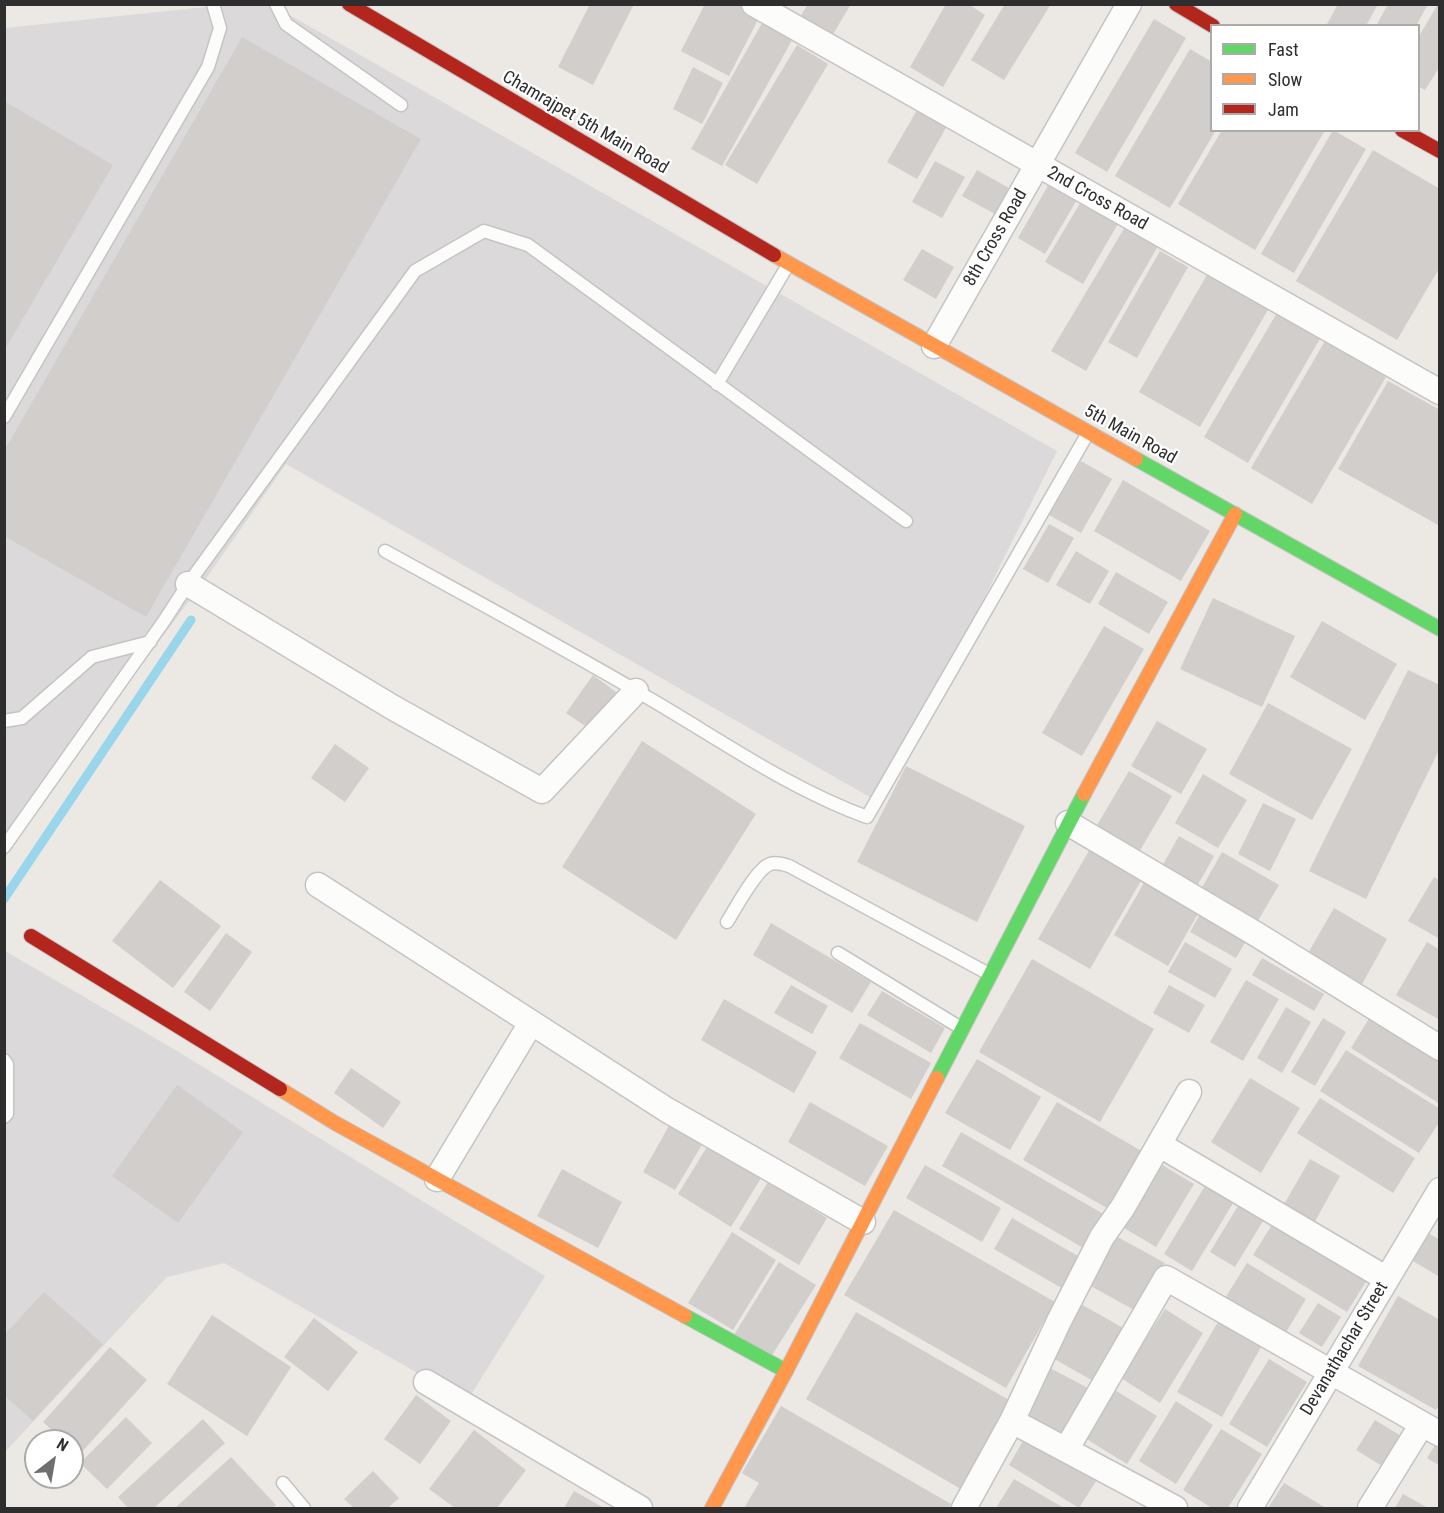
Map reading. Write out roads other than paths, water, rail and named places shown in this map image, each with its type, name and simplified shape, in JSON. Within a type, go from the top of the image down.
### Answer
[{"type":"street","name":"Chamrajpet 5th Main Road","points":[[349,4],[803,272]]},
{"type":"street","name":"2nd Cross Road","points":[[754,4],[1440,392]]},
{"type":"street","name":"8th Cross Road","points":[[934,346],[1129,4]]},
{"type":"street","points":[[1176,4],[1210,24]]},
{"type":"street","points":[[1405,132],[1440,152]]},
{"type":"street","name":"5th Main Road","points":[[803,272],[1440,629]]},
{"type":"street","points":[[712,1509],[786,1371],[1068,823],[1235,514]]},
{"type":"street","points":[[188,584],[392,707],[542,791],[636,691]]},
{"type":"street","points":[[1068,823],[1256,934],[1440,1048]]},
{"type":"street","points":[[318,885],[667,1110],[863,1222]]},
{"type":"street","points":[[31,936],[335,1123],[786,1371]]},
{"type":"street","points":[[437,1179],[531,1023]]},
{"type":"street","points":[[964,1509],[1012,1421],[1102,1237],[1123,1207],[1189,1092]]},
{"type":"street","points":[[1160,1145],[1387,1279]]},
{"type":"street","name":"Devanathachar Street","points":[[1250,1509],[1440,1190]]},
{"type":"street","points":[[1066,1450],[1166,1278],[1431,1429],[1370,1509]]},
{"type":"street","points":[[426,1382],[640,1509]]},
{"type":"street","points":[[1012,1421],[1175,1509]]},
{"type":"lane","points":[[4,417],[208,67],[220,28],[213,4]]},
{"type":"lane","points":[[276,4],[286,24],[401,105]]},
{"type":"lane","points":[[4,847],[150,642],[188,584],[415,271],[484,231],[528,245],[906,521]]},
{"type":"lane","points":[[717,384],[789,264]]},
{"type":"lane","points":[[385,551],[636,691],[743,755],[835,805],[867,817],[1088,432]]},
{"type":"lane","points":[[4,721],[22,718],[92,657],[150,642]]},
{"type":"lane","points":[[727,922],[761,870],[770,864],[778,863],[789,866],[990,975]]},
{"type":"lane","points":[[838,953],[962,1029]]},
{"type":"lane","points":[[4,1060],[7,1064],[7,1114],[4,1117]]},
{"type":"lane","points":[[283,1483],[304,1509]]},
{"type":"waterway","points":[[4,899],[191,620]]}]
